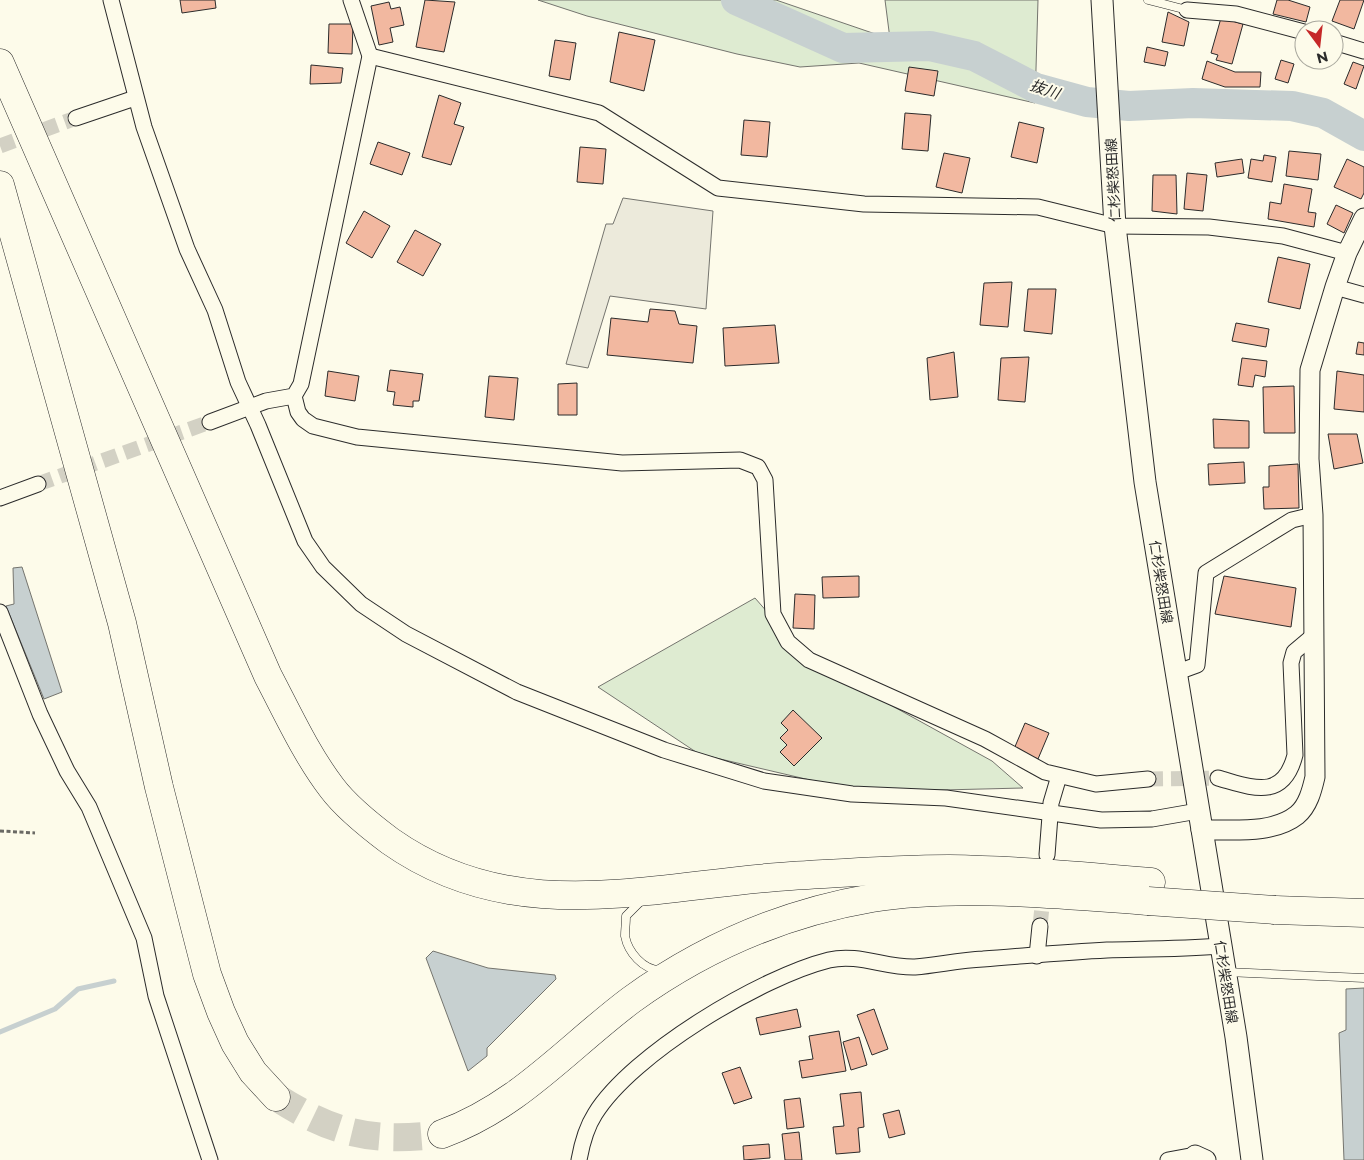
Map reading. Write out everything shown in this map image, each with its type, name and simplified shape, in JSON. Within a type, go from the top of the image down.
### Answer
[{"type":"highway","points":[[0,63],[268,676],[301,739],[332,789],[374,829],[416,859],[466,880],[516,892],[558,897],[656,891],[787,877],[948,869],[1042,873],[1149,891],[1275,902],[1364,913]]},
{"type":"highway","points":[[0,185],[122,623],[159,787],[207,974],[235,1043],[253,1072],[276,1097]]},
{"type":"highway","points":[[442,1134],[470,1124],[502,1105],[630,1002],[676,970],[738,938],[782,921],[824,908],[874,898],[922,894],[1149,891]]},
{"type":"highway","points":[[1275,902],[1364,894]]},
{"type":"main road","name":"仁杉柴怒田線","points":[[1102,0],[1115,226],[1145,482],[1225,972],[1252,1160]]},
{"type":"street","points":[[111,0],[135,98],[187,249],[215,310],[233,369],[305,541],[330,574],[361,604],[383,621],[498,683],[707,765],[764,781],[810,790],[872,796],[946,798],[1081,818],[1199,820],[1259,828],[1280,825],[1298,815],[1310,797],[1315,777],[1313,515],[1309,458],[1310,370],[1347,253],[1364,218]]},
{"type":"street","points":[[351,0],[370,56],[301,384],[294,396],[298,412],[303,419],[313,426],[356,437],[622,462],[740,460],[758,468],[765,480],[773,614],[788,642],[809,660],[985,739],[1045,772],[1096,784],[1148,779]]},
{"type":"street","points":[[1187,10],[1236,14],[1294,29]]},
{"type":"street","points":[[1344,45],[1364,51]]},
{"type":"street","points":[[370,56],[599,113],[718,188],[864,204],[1038,207],[1115,226],[1209,227],[1274,235],[1347,253]]},
{"type":"street","points":[[76,118],[135,98]]},
{"type":"street","points":[[1335,287],[1364,295]]},
{"type":"street","points":[[210,422],[266,401],[294,396]]},
{"type":"street","points":[[0,498],[38,484]]},
{"type":"street","points":[[1175,673],[1197,664],[1206,573],[1292,520],[1313,515]]},
{"type":"street","points":[[0,612],[40,714],[67,771],[89,807],[144,938],[156,996],[210,1160]]},
{"type":"street","points":[[1218,778],[1260,790],[1271,787],[1282,779],[1291,768],[1294,756],[1291,663],[1294,652],[1313,636]]},
{"type":"street","points":[[1047,855],[1050,813],[1059,776]]},
{"type":"street","points":[[1036,956],[1040,926]]},
{"type":"street","points":[[579,1160],[583,1140],[595,1113],[616,1088],[637,1068],[685,1031],[711,1014],[791,974],[839,959],[915,967],[965,960],[1107,950],[1144,951],[1220,946]]},
{"type":"street","points":[[1168,1160],[1200,1157]]},
{"type":"lane","points":[[1148,0],[1187,10]]},
{"type":"lane","points":[[656,891],[635,905],[626,916],[625,937],[635,958],[652,970],[676,970]]},
{"type":"lane","points":[[1225,972],[1364,978]]},
{"type":"path","points":[[0,831],[35,834]]},
{"type":"green space","points":[[538,0],[776,0],[890,39],[885,0],[1038,0],[1035,103],[859,63],[800,67],[737,54],[587,16]]},
{"type":"green space","points":[[755,598],[809,660],[992,761],[1023,788],[861,792],[699,754],[598,687]]},
{"type":"shaded area","points":[[623,198],[713,211],[706,309],[610,296],[588,368],[566,364],[606,224],[613,224]]},
{"type":"shaded area","points":[[22,567],[62,692],[44,699],[6,606],[14,604],[13,568]]},
{"type":"shaded area","points":[[433,951],[488,968],[555,975],[556,979],[487,1048],[487,1056],[468,1071],[426,958]]},
{"type":"shaded area","points":[[1364,988],[1364,1160],[1344,1160],[1339,1033],[1346,1030],[1346,989]]},
{"type":"building","points":[[180,0],[215,0],[216,8],[182,13]]},
{"type":"building","points":[[425,0],[455,2],[444,52],[416,47]]},
{"type":"building","points":[[1277,0],[1288,0],[1310,7],[1307,20],[1298,20],[1273,14]]},
{"type":"building","points":[[1340,0],[1364,0],[1354,29],[1344,25],[1344,20],[1332,20]]},
{"type":"building","points":[[389,2],[391,9],[400,7],[404,25],[390,28],[393,42],[379,45],[371,6]]},
{"type":"building","points":[[1168,12],[1189,22],[1184,46],[1162,42]]},
{"type":"building","points":[[1221,18],[1243,24],[1232,64],[1216,60],[1218,55],[1211,53]]},
{"type":"building","points":[[329,24],[353,24],[352,54],[328,53]]},
{"type":"building","points":[[619,32],[655,40],[644,91],[610,82]]},
{"type":"building","points":[[555,40],[576,43],[570,80],[549,76]]},
{"type":"building","points":[[1147,47],[1168,52],[1165,66],[1144,62]]},
{"type":"building","points":[[1281,60],[1294,64],[1288,83],[1275,79]]},
{"type":"building","points":[[1207,61],[1235,72],[1261,72],[1260,87],[1225,87],[1202,79]]},
{"type":"building","points":[[1353,62],[1364,66],[1356,89],[1344,84]]},
{"type":"building","points":[[311,65],[343,68],[341,83],[310,84]]},
{"type":"building","points":[[909,67],[938,71],[934,96],[905,91]]},
{"type":"building","points":[[439,95],[461,103],[454,124],[464,127],[451,165],[422,157]]},
{"type":"building","points":[[905,113],[931,115],[928,151],[902,149]]},
{"type":"building","points":[[744,120],[770,122],[767,157],[741,155]]},
{"type":"building","points":[[1019,122],[1044,128],[1037,163],[1011,157]]},
{"type":"building","points":[[378,142],[410,153],[402,175],[370,164]]},
{"type":"building","points":[[580,147],[606,149],[603,184],[577,182]]},
{"type":"building","points":[[1289,151],[1321,154],[1318,180],[1286,176]]},
{"type":"building","points":[[944,153],[970,158],[962,193],[936,187]]},
{"type":"building","points":[[1264,155],[1276,157],[1272,182],[1248,178],[1251,159],[1263,161]]},
{"type":"building","points":[[1242,159],[1244,173],[1217,177],[1215,163]]},
{"type":"building","points":[[1347,159],[1364,167],[1364,193],[1361,199],[1334,187]]},
{"type":"building","points":[[1187,173],[1207,175],[1203,211],[1184,209]]},
{"type":"building","points":[[1153,175],[1176,175],[1177,214],[1152,211]]},
{"type":"building","points":[[1284,184],[1312,189],[1308,212],[1316,213],[1314,227],[1268,219],[1270,202],[1281,204]]},
{"type":"building","points":[[1336,205],[1353,213],[1344,233],[1327,224]]},
{"type":"building","points":[[364,211],[390,226],[372,258],[346,243]]},
{"type":"building","points":[[415,230],[441,244],[423,276],[397,262]]},
{"type":"building","points":[[1278,257],[1310,264],[1300,309],[1268,302]]},
{"type":"building","points":[[1012,282],[1008,327],[980,325],[984,283]]},
{"type":"building","points":[[1028,289],[1056,289],[1052,334],[1024,331]]},
{"type":"building","points":[[650,309],[675,311],[679,324],[697,326],[693,363],[607,355],[611,318],[648,322]]},
{"type":"building","points":[[1236,323],[1269,329],[1266,347],[1232,341]]},
{"type":"building","points":[[775,325],[779,363],[725,366],[723,328]]},
{"type":"building","points":[[1358,342],[1364,343],[1364,355],[1356,354]]},
{"type":"building","points":[[954,352],[958,397],[930,400],[927,358]]},
{"type":"building","points":[[1029,357],[1025,402],[998,400],[1001,358]]},
{"type":"building","points":[[1242,358],[1267,361],[1265,377],[1255,375],[1253,387],[1238,385]]},
{"type":"building","points":[[390,370],[423,374],[419,401],[413,401],[413,407],[393,405],[395,392],[387,391]]},
{"type":"building","points":[[328,371],[359,376],[355,401],[325,396]]},
{"type":"building","points":[[1337,371],[1364,375],[1364,412],[1334,409]]},
{"type":"building","points":[[489,376],[518,378],[514,420],[485,417]]},
{"type":"building","points":[[577,383],[577,415],[558,415],[558,384]]},
{"type":"building","points":[[1294,386],[1295,433],[1264,433],[1263,387]]},
{"type":"building","points":[[1213,419],[1249,421],[1249,448],[1214,448]]},
{"type":"building","points":[[1328,434],[1357,434],[1363,463],[1334,469]]},
{"type":"building","points":[[1244,462],[1245,483],[1209,485],[1208,464]]},
{"type":"building","points":[[1298,464],[1299,508],[1264,509],[1263,487],[1269,487],[1269,466]]},
{"type":"building","points":[[859,576],[859,597],[823,598],[822,577]]},
{"type":"building","points":[[1224,576],[1296,588],[1291,627],[1215,614]]},
{"type":"building","points":[[795,594],[815,595],[814,629],[793,628]]},
{"type":"building","points":[[793,710],[822,738],[794,766],[780,752],[787,745],[780,738],[788,730],[781,723]]},
{"type":"building","points":[[1025,723],[1049,733],[1038,759],[1014,749]]},
{"type":"building","points":[[797,1009],[801,1027],[760,1035],[756,1018]]},
{"type":"building","points":[[874,1009],[888,1049],[872,1055],[857,1015]]},
{"type":"building","points":[[839,1031],[846,1071],[802,1078],[799,1061],[813,1059],[809,1036]]},
{"type":"building","points":[[859,1037],[867,1065],[851,1070],[843,1042]]},
{"type":"building","points":[[740,1067],[752,1098],[734,1104],[722,1073]]},
{"type":"building","points":[[861,1092],[864,1127],[858,1128],[860,1152],[836,1154],[833,1127],[844,1126],[840,1094]]},
{"type":"building","points":[[800,1098],[804,1127],[787,1129],[784,1100]]},
{"type":"building","points":[[899,1110],[905,1134],[889,1138],[883,1114]]},
{"type":"building","points":[[799,1132],[802,1160],[785,1160],[782,1134]]},
{"type":"building","points":[[769,1144],[770,1158],[744,1160],[743,1146]]},
{"type":"waterway","name":"抜川","points":[[736,0],[843,48],[930,46],[974,56],[1036,88],[1087,102],[1129,106],[1193,103],[1292,106],[1323,113],[1364,136]]},
{"type":"waterway","points":[[0,1032],[55,1009],[78,989],[114,981]]},
{"type":"tunnel","points":[[0,146],[76,118]]},
{"type":"tunnel","points":[[38,484],[210,422]]},
{"type":"tunnel","points":[[1148,779],[1218,778]]},
{"type":"tunnel","points":[[1040,926],[1044,888]]},
{"type":"tunnel","points":[[276,1097],[317,1120],[355,1133],[395,1137],[442,1134]]}]
